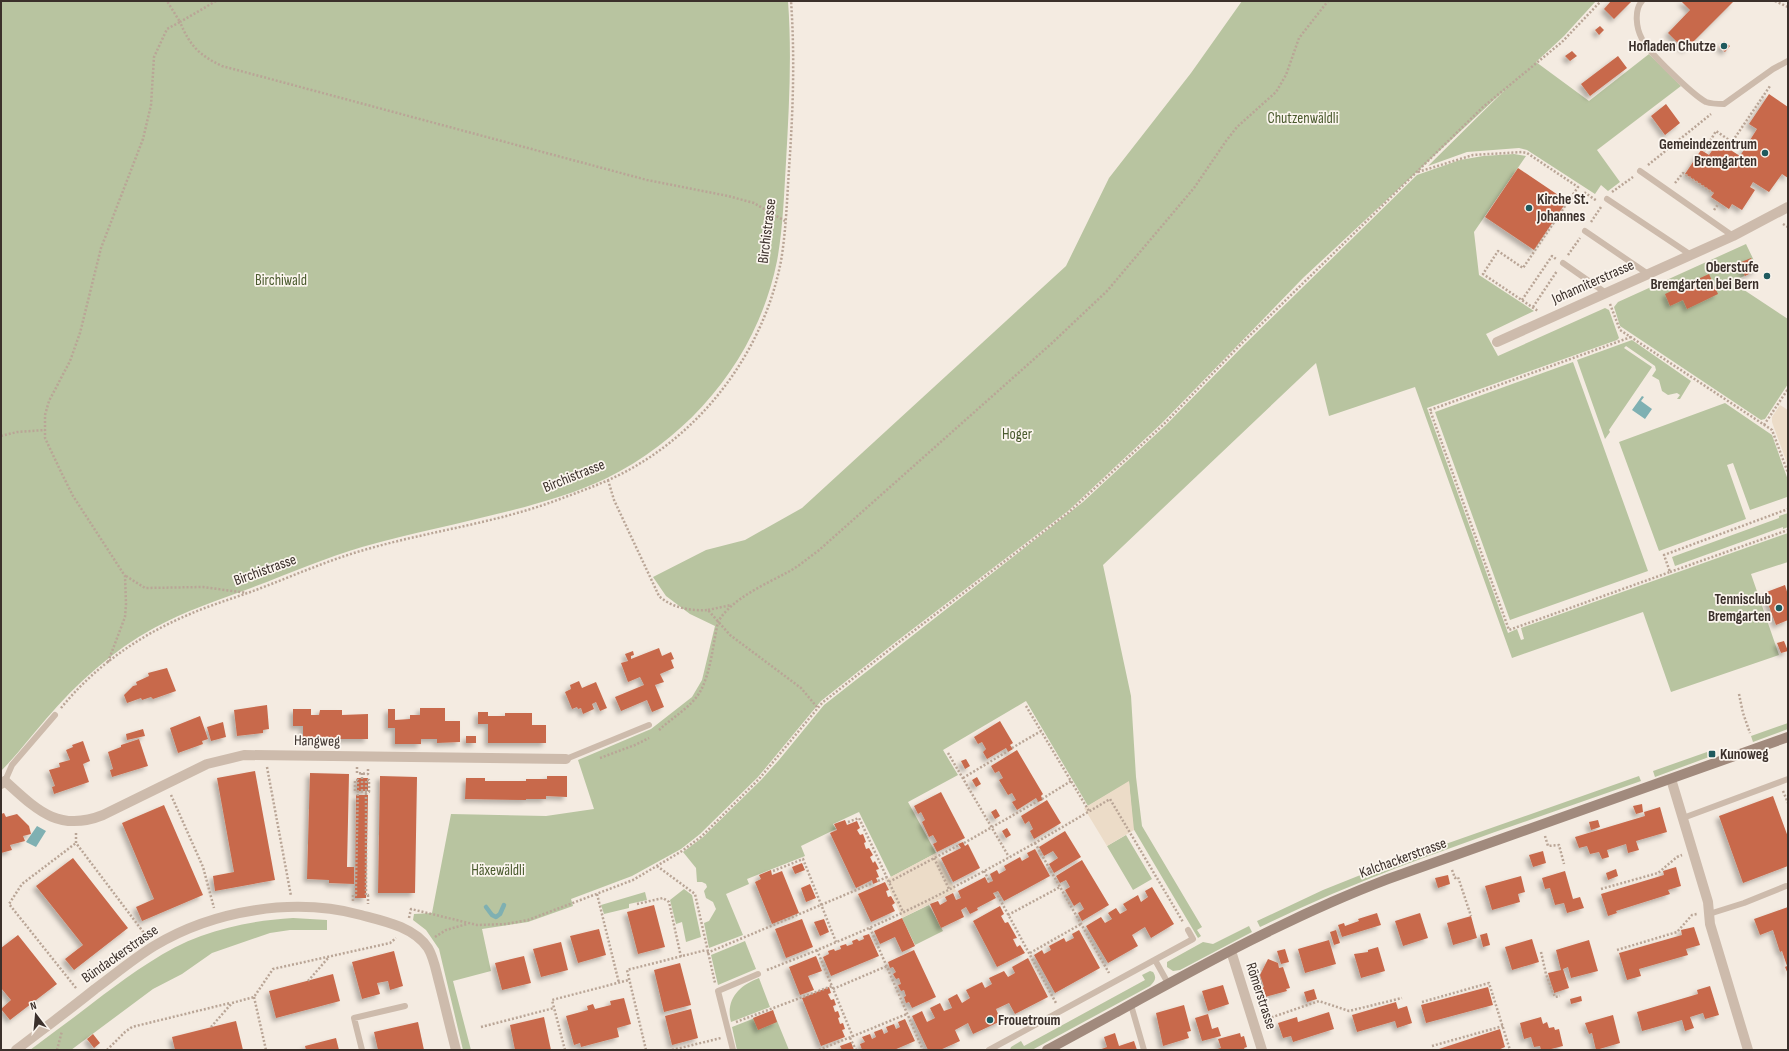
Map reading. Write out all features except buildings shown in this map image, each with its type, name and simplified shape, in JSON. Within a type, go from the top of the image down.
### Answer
[{"type":"street","name":"Johanniterstrasse","points":[[1497,342],[1733,236],[1788,207]]},
{"type":"street","name":"Kalchackerstrasse","points":[[1047,1050],[1266,932],[1329,902],[1388,879],[1541,824],[1788,737]]},
{"type":"street","name":"Hangweg","points":[[3,783],[40,812],[61,820],[76,821],[103,815],[207,764],[220,760],[253,755],[566,759]]},
{"type":"street","points":[[1671,778],[1708,902],[1710,924],[1748,1050]]},
{"type":"street","name":"Bündackerstrasse","points":[[16,1050],[128,964],[154,947],[187,930],[238,914],[293,906],[319,907],[352,912],[406,930],[415,935],[426,945],[432,956],[456,1050]]},
{"type":"street","name":"Römerstrasse","points":[[1231,951],[1262,1050]]},
{"type":"lane","points":[[1642,1],[1638,5],[1636,12],[1640,35],[1644,44],[1686,86],[1706,102],[1724,104],[1773,69],[1788,62]]},
{"type":"lane","points":[[1640,171],[1733,236]]},
{"type":"lane","points":[[1607,198],[1691,255]]},
{"type":"lane","points":[[1585,231],[1648,274]]},
{"type":"lane","points":[[1563,263],[1606,293]]},
{"type":"lane","points":[[3,783],[12,765],[55,715]]},
{"type":"lane","name":"Hangweg","points":[[566,759],[649,726]]},
{"type":"lane","points":[[1683,818],[1788,779]]},
{"type":"lane","points":[[1709,912],[1744,903],[1786,886]]},
{"type":"lane","points":[[990,1050],[1000,1048],[1114,982],[1193,939],[1188,930]]},
{"type":"lane","points":[[1155,960],[1169,984]]},
{"type":"lane","points":[[733,1050],[718,991],[758,974]]},
{"type":"lane","points":[[1132,1005],[1144,1050]]},
{"type":"lane","points":[[362,1050],[354,1018],[404,1006]]},
{"type":"path","points":[[167,1],[180,22],[186,37],[195,49],[207,59],[222,66],[647,180],[728,196],[754,203],[785,222]]},
{"type":"path","points":[[216,1],[167,29],[154,57],[151,105],[143,140],[102,248],[80,333],[70,361],[49,401],[45,415],[45,438],[73,496],[125,576],[145,588],[203,588],[248,593]]},
{"type":"path","name":"Birchistrasse","points":[[55,715],[93,674],[126,648],[189,614],[363,550],[521,512],[559,500],[608,480],[639,464],[672,440],[713,402],[740,364],[755,338],[766,312],[781,261],[794,100],[791,1]]},
{"type":"path","points":[[608,480],[614,500],[659,596],[663,600],[686,610],[708,610],[731,605],[788,572],[818,551],[1046,349],[1107,291],[1194,188],[1237,127],[1276,92],[1286,75],[1299,38],[1328,1]]},
{"type":"path","points":[[412,909],[467,924],[493,925],[528,920],[633,880],[682,851],[712,825],[773,764],[817,707],[1069,512],[1164,424],[1242,343],[1483,108],[1562,42],[1601,1]]},
{"type":"path","points":[[1775,1],[1788,7]]},
{"type":"path","points":[[1704,151],[1716,131],[1732,142],[1775,78],[1773,69]]},
{"type":"path","points":[[1418,172],[1473,155],[1526,152],[1578,187],[1523,268],[1498,251],[1483,274],[1549,318]]},
{"type":"path","points":[[1669,192],[1683,173],[1713,193]]},
{"type":"path","points":[[1571,198],[1578,202],[1584,192],[1602,205]]},
{"type":"path","points":[[1522,300],[1552,256]]},
{"type":"path","points":[[1606,293],[1620,330],[1772,430],[1788,473]]},
{"type":"path","points":[[1631,337],[1430,410],[1509,630],[1788,530]]},
{"type":"path","points":[[1764,424],[1788,389]]},
{"type":"path","points":[[1,436],[17,432],[45,430]]},
{"type":"path","points":[[1670,572],[1664,555],[1788,510]]},
{"type":"path","points":[[108,662],[125,617],[125,576]]},
{"type":"path","points":[[657,731],[692,702],[700,692],[706,679],[718,622],[731,605]]},
{"type":"path","points":[[708,610],[730,635],[801,688],[817,707]]},
{"type":"path","points":[[1739,694],[1743,713],[1750,733]]},
{"type":"path","points":[[1026,706],[1089,811]]},
{"type":"path","points":[[1012,748],[1041,731]]},
{"type":"path","points":[[594,760],[635,745],[652,736]]},
{"type":"path","points":[[963,778],[1008,751]]},
{"type":"path","points":[[948,753],[1009,857]]},
{"type":"path","points":[[253,755],[256,769],[267,766],[288,884]]},
{"type":"path","points":[[362,774],[362,791]]},
{"type":"path","points":[[352,912],[353,895],[356,895],[357,868],[358,812],[358,796],[358,788],[358,780],[355,780],[355,791],[362,791],[369,792],[369,780],[366,780],[366,788],[366,795],[366,895],[368,895],[368,917]]},
{"type":"path","points":[[1042,799],[1071,781]]},
{"type":"path","points":[[166,784],[203,867],[212,901]]},
{"type":"path","points":[[758,974],[870,928],[903,912],[984,871],[1110,799],[1188,930]]},
{"type":"path","points":[[964,843],[1038,801]]},
{"type":"path","points":[[848,822],[860,818],[903,912]]},
{"type":"path","points":[[76,821],[76,843],[143,931]]},
{"type":"path","points":[[1541,824],[1548,846],[1559,845],[1564,864]]},
{"type":"path","points":[[74,986],[9,904],[22,884],[76,843]]},
{"type":"path","points":[[1035,843],[1114,982]]},
{"type":"path","points":[[889,882],[959,845]]},
{"type":"path","points":[[1601,890],[1658,873],[1677,857],[1693,852]]},
{"type":"path","points":[[934,858],[949,889]]},
{"type":"path","points":[[1448,858],[1455,878],[1458,877],[1471,916]]},
{"type":"path","points":[[773,871],[803,859],[836,942]]},
{"type":"path","points":[[658,866],[695,894],[707,951],[718,991]]},
{"type":"path","points":[[984,871],[990,882]]},
{"type":"path","points":[[878,881],[887,877]]},
{"type":"path","points":[[646,1050],[627,970],[707,951],[822,906],[873,883]]},
{"type":"path","points":[[1008,915],[1060,887]]},
{"type":"path","points":[[996,892],[1061,1012]]},
{"type":"path","points":[[597,894],[619,982]]},
{"type":"path","points":[[637,904],[663,898],[669,902],[681,957]]},
{"type":"path","points":[[1618,950],[1677,932],[1692,915],[1709,912]]},
{"type":"path","points":[[426,945],[446,930],[467,924]]},
{"type":"path","points":[[1030,953],[1081,924]]},
{"type":"path","points":[[870,928],[923,1050]]},
{"type":"path","points":[[107,1050],[132,1027],[254,997],[273,968],[390,943],[406,930]]},
{"type":"path","points":[[817,950],[856,1050]]},
{"type":"path","points":[[1541,952],[1550,988],[1555,997],[1560,996]]},
{"type":"path","points":[[308,981],[329,956]]},
{"type":"path","points":[[833,989],[887,966]]},
{"type":"path","points":[[565,1050],[552,1000],[629,980]]},
{"type":"path","points":[[1422,1002],[1490,983],[1510,1050]]},
{"type":"path","points":[[726,1026],[832,986]]},
{"type":"path","points":[[254,997],[266,1050]]},
{"type":"path","points":[[1254,1023],[1319,1001],[1349,1011],[1402,998]]},
{"type":"path","points":[[211,1027],[232,1003]]},
{"type":"path","points":[[481,1027],[554,1008]]},
{"type":"path","points":[[818,1050],[907,1014]]},
{"type":"path","points":[[1432,1046],[1503,1026]]},
{"type":"path","points":[[672,1050],[729,1036]]},
{"type":"green space","name":"Birchiwald","points":[[1,1],[788,1],[790,82],[782,224],[777,261],[768,296],[755,329],[738,360],[717,389],[694,415],[667,439],[638,460],[607,478],[573,492],[513,510],[348,551],[178,616],[154,628],[124,647],[83,680],[40,725],[13,759],[1,771]]},
{"type":"green space","points":[[1242,1],[1596,1],[1564,36],[1536,62],[1589,101],[1649,54],[1681,86],[1597,150],[1620,182],[1608,191],[1601,185],[1595,194],[1527,150],[1519,148],[1467,152],[1428,166],[1510,85],[1303,278],[1162,423],[1068,511],[893,644],[821,701],[758,777],[700,834],[681,849],[632,876],[571,899],[573,906],[528,922],[482,929],[491,971],[453,981],[471,1050],[463,1050],[439,949],[426,930],[413,920],[414,914],[432,913],[451,814],[546,816],[594,809],[578,760],[651,729],[692,697],[702,680],[715,626],[690,614],[666,596],[653,577],[706,550],[745,540],[802,508],[1066,266],[1109,178],[1191,73]]},
{"type":"green space","points":[[1514,154],[1526,156],[1474,232],[1479,275],[1534,311],[1486,334],[1498,356],[1605,308],[1609,310],[1619,338],[1427,408],[1508,633],[1517,629],[1521,640],[1524,639],[1521,628],[1788,533],[1788,562],[1751,574],[1779,655],[1671,692],[1643,612],[1512,658],[1415,387],[1329,416],[1316,363],[1103,565],[1131,696],[1136,777],[1142,826],[1202,927],[1197,930],[1201,936],[1198,938],[1133,828],[1129,782],[1088,806],[1026,701],[943,750],[958,775],[908,802],[936,853],[891,877],[859,812],[833,824],[836,829],[801,846],[805,856],[747,879],[749,884],[726,894],[743,935],[709,948],[704,923],[709,921],[716,909],[713,902],[706,898],[704,891],[707,887],[706,884],[697,882],[696,868],[683,852],[703,837],[761,780],[824,705],[1083,502],[1166,425],[1244,345],[1417,175],[1460,160],[1483,156]]},
{"type":"green space","points":[[1746,244],[1758,269],[1732,282],[1788,319],[1788,384],[1765,419],[1761,420],[1620,326],[1614,307],[1618,302]]},
{"type":"green space","points":[[1632,340],[1691,381],[1680,399],[1677,399],[1680,395],[1677,393],[1668,395],[1662,391],[1659,380],[1652,376],[1656,370],[1655,366],[1626,346],[1624,348],[1652,367],[1609,430],[1610,432],[1605,439],[1577,360]]},
{"type":"green space","points":[[1573,362],[1648,571],[1510,620],[1435,412]]},
{"type":"green space","points":[[1725,403],[1772,435],[1788,480],[1788,498],[1787,497],[1750,510],[1733,463],[1727,465],[1746,519],[1659,551],[1619,442]]},
{"type":"green space","points":[[1788,513],[1788,527],[1783,529],[1783,527],[1675,566],[1672,557],[1779,518],[1779,516]]},
{"type":"green space","points":[[1788,723],[1788,729],[1753,742],[1751,736]]},
{"type":"green space","points":[[1707,752],[1709,757],[1655,777],[1653,771]]},
{"type":"green space","points":[[1639,776],[1641,781],[1448,849],[1353,885],[1260,927],[1257,921],[1323,890],[1383,866]]},
{"type":"green space","points":[[1126,835],[1152,879],[1133,890],[1107,846]]},
{"type":"green space","points":[[684,889],[692,895],[701,937],[686,942],[682,922],[676,924],[670,900]]},
{"type":"green space","points":[[645,892],[647,900],[629,904],[629,908],[604,914],[601,905]]},
{"type":"green space","points":[[929,905],[943,931],[915,945],[902,918]]},
{"type":"green space","points":[[293,918],[327,920],[327,930],[290,930],[270,933],[212,953],[182,974],[153,989],[71,1050],[30,1050],[126,978],[150,962],[188,941],[235,926],[269,920]]},
{"type":"green space","points":[[1249,926],[1252,932],[1180,970],[1173,971],[1167,967],[1167,962],[1203,942],[1213,944]]},
{"type":"green space","points":[[745,941],[756,969],[718,985],[711,955]]},
{"type":"green space","points":[[1150,971],[1153,972],[1155,978],[1150,986],[1032,1050],[1010,1050],[1011,1047],[1021,1041],[1024,1046],[1145,980],[1142,975]]},
{"type":"green space","points":[[759,978],[770,1007],[731,1022],[730,1006],[732,1000],[740,989]]},
{"type":"green space","points":[[773,1011],[789,1050],[737,1050],[732,1027]]},
{"type":"shaded area","points":[[1780,405],[1788,410],[1788,466],[1772,422],[1772,417]]},
{"type":"shaded area","points":[[1129,781],[1134,830],[1107,846],[1084,808]]},
{"type":"shaded area","points":[[936,853],[956,891],[902,918],[885,880]]},
{"type":"water","points":[[1642,396],[1644,397],[1641,401],[1652,409],[1645,419],[1632,410]]},
{"type":"water","points":[[37,826],[46,831],[36,847],[26,842]]},
{"type":"waterway","points":[[486,907],[492,915],[496,917],[500,914],[504,905]]},
{"type":"place","name":"Hofladen Chutze","points":[[1724,46]]},
{"type":"place","name":"Gemeindezentrum Bremgarten","points":[[1765,153]]},
{"type":"place","name":"Kirche St. Johannes","points":[[1529,208]]},
{"type":"place","name":"Oberstufe Bremgarten bei Bern","points":[[1767,276]]},
{"type":"place","name":"Tennisclub Bremgarten","points":[[1779,608]]},
{"type":"place","name":"Kunoweg","points":[[1712,754]]},
{"type":"place","name":"Frouetroum","points":[[990,1020]]},
{"type":"park label","name":"Chutzenwäldli","points":[[1303,118]]},
{"type":"park label","name":"Hoger","points":[[1017,434]]},
{"type":"park label","name":"Häxewäldli","points":[[498,870]]}]
